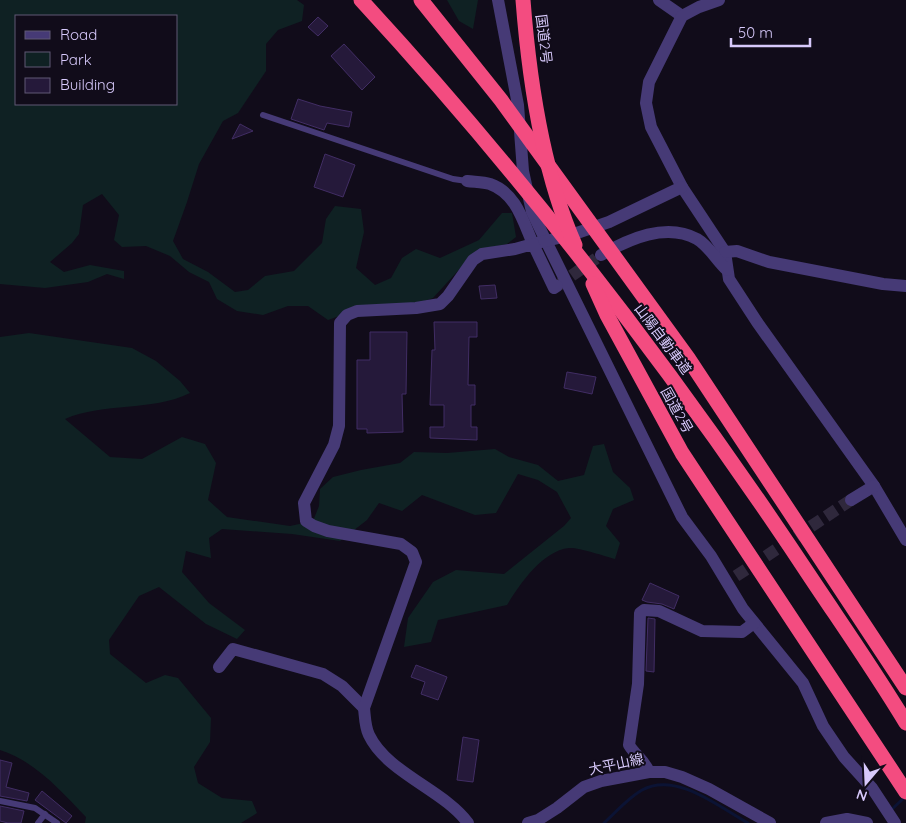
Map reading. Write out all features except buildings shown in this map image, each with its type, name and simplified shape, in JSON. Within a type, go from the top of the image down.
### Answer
[{"type":"highway","name":"山陽自動車道","points":[[362,0],[505,163],[634,326],[768,512],[906,723]]},
{"type":"highway","name":"山陽自動車道","points":[[421,0],[501,100],[688,358],[906,688]]},
{"type":"highway","name":"国道2号","points":[[523,0],[543,141],[552,179],[570,234],[607,315],[682,453],[906,792]]},
{"type":"street","points":[[498,0],[518,105],[523,171],[532,212],[682,517],[731,579],[743,609],[803,683],[823,726],[844,757],[872,788],[894,821]]},
{"type":"street","points":[[659,0],[682,16]]},
{"type":"street","points":[[719,0],[699,7],[682,16],[649,82],[646,103],[651,127],[682,187],[725,252],[729,279],[757,322],[874,486],[906,540]]},
{"type":"street","points":[[467,181],[490,184],[502,190],[515,202],[554,288],[557,286]]},
{"type":"street","points":[[468,823],[460,811],[411,777],[378,750],[366,726],[364,708],[416,562],[412,552],[401,544],[328,531],[306,521],[304,503],[334,445],[339,426],[340,323],[347,316],[357,311],[416,308],[440,304],[448,296],[472,260],[482,254],[546,241],[609,222],[682,187]]},
{"type":"street","points":[[601,255],[620,244],[644,236],[671,232],[698,240],[727,270]]},
{"type":"street","points":[[725,252],[737,252],[769,262],[883,284],[906,286]]},
{"type":"street","points":[[851,500],[874,486]]},
{"type":"street","points":[[649,772],[646,764],[634,754],[629,745],[638,684],[640,613],[644,610],[659,611],[702,631],[742,632],[754,623]]},
{"type":"street","points":[[218,667],[233,649],[324,674],[342,686],[364,708]]},
{"type":"street","name":"大平山線","points":[[528,823],[538,820],[557,808],[584,787],[601,781],[649,772],[665,772],[709,789],[770,823]]},
{"type":"street","points":[[826,823],[847,819],[867,823]]},
{"type":"lane","points":[[263,116],[453,179],[467,181]]},
{"type":"lane","points":[[0,801],[35,808],[57,823]]},
{"type":"lane","points":[[38,823],[45,814]]},
{"type":"green space","points":[[0,0],[297,0],[304,5],[302,21],[278,30],[266,44],[266,71],[238,113],[223,121],[199,164],[173,241],[183,259],[208,272],[235,292],[248,290],[265,276],[294,271],[322,243],[326,219],[335,206],[361,209],[364,232],[356,268],[375,285],[391,278],[402,258],[416,249],[440,258],[479,240],[502,213],[512,213],[516,237],[507,244],[477,250],[433,298],[418,303],[342,315],[328,320],[308,306],[288,306],[263,315],[237,311],[217,299],[209,282],[189,272],[170,256],[146,246],[122,247],[114,240],[119,215],[102,194],[83,205],[79,234],[72,243],[50,262],[64,272],[90,265],[124,271],[124,279],[107,274],[88,282],[45,288],[0,284]]},
{"type":"green space","points":[[447,0],[478,0],[473,29],[459,21]]},
{"type":"green space","points":[[29,333],[132,348],[156,361],[180,381],[190,393],[160,403],[96,410],[65,419],[110,457],[142,459],[182,437],[205,444],[216,463],[208,500],[227,517],[290,526],[313,521],[319,506],[320,489],[333,477],[400,463],[414,452],[447,453],[495,449],[509,457],[538,465],[558,481],[584,475],[593,446],[604,444],[613,472],[630,488],[634,500],[613,509],[606,526],[620,543],[615,559],[573,548],[559,550],[550,555],[533,570],[507,605],[438,620],[431,642],[404,647],[408,618],[433,582],[456,570],[504,574],[564,526],[571,518],[557,492],[538,480],[518,474],[496,513],[475,515],[422,495],[402,511],[379,503],[367,520],[340,541],[292,534],[222,529],[209,538],[211,558],[186,551],[182,572],[209,603],[245,630],[237,639],[206,624],[159,587],[139,596],[109,640],[110,654],[146,683],[165,675],[178,678],[211,718],[210,742],[194,767],[198,783],[222,798],[252,801],[257,813],[241,823],[85,823],[86,817],[47,778],[25,761],[0,750],[0,337]]},
{"type":"waterway","points":[[604,823],[637,793],[655,785],[669,785],[697,793],[748,823]]},
{"type":"waterway","points":[[890,811],[906,796]]},
{"type":"tunnel","points":[[557,286],[601,255]]},
{"type":"tunnel","points":[[736,576],[851,500]]}]
